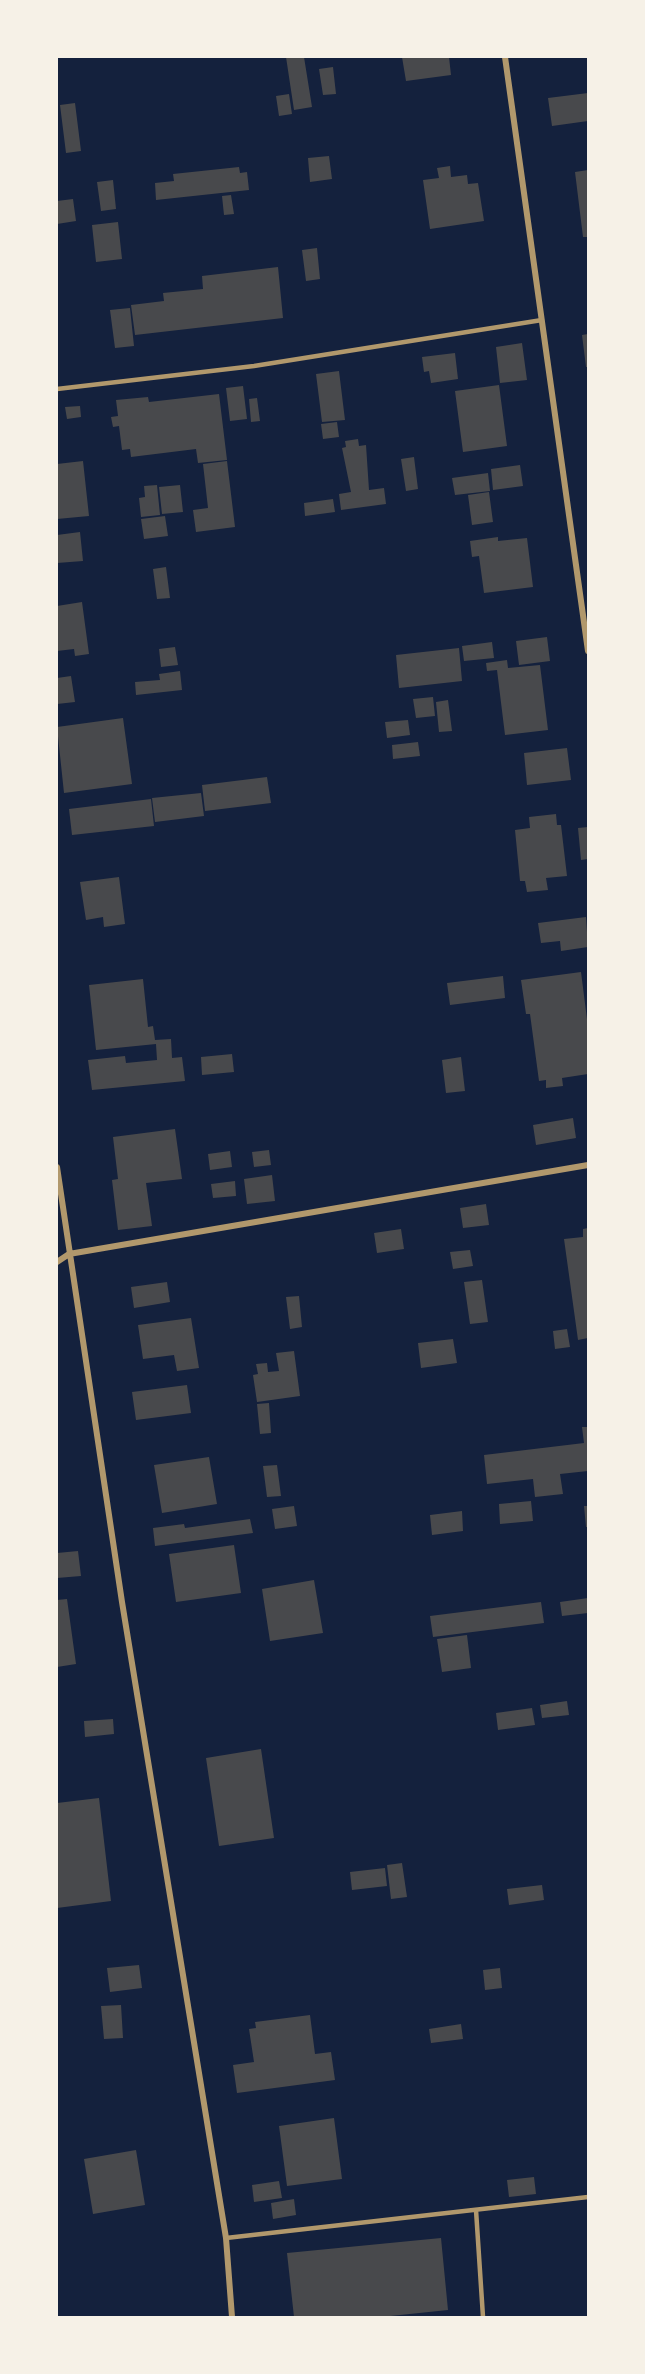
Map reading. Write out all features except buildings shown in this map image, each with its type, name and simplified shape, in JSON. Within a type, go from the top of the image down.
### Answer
[{"type":"street","points":[[505,57],[588,651]]},
{"type":"street","points":[[57,1262],[69,1254],[588,1166]]},
{"type":"street","points":[[57,1167],[122,1602],[226,2238],[232,2317]]},
{"type":"lane","points":[[57,389],[265,364],[542,320]]},
{"type":"lane","points":[[226,2238],[588,2197]]},
{"type":"lane","points":[[476,2210],[483,2317]]}]
